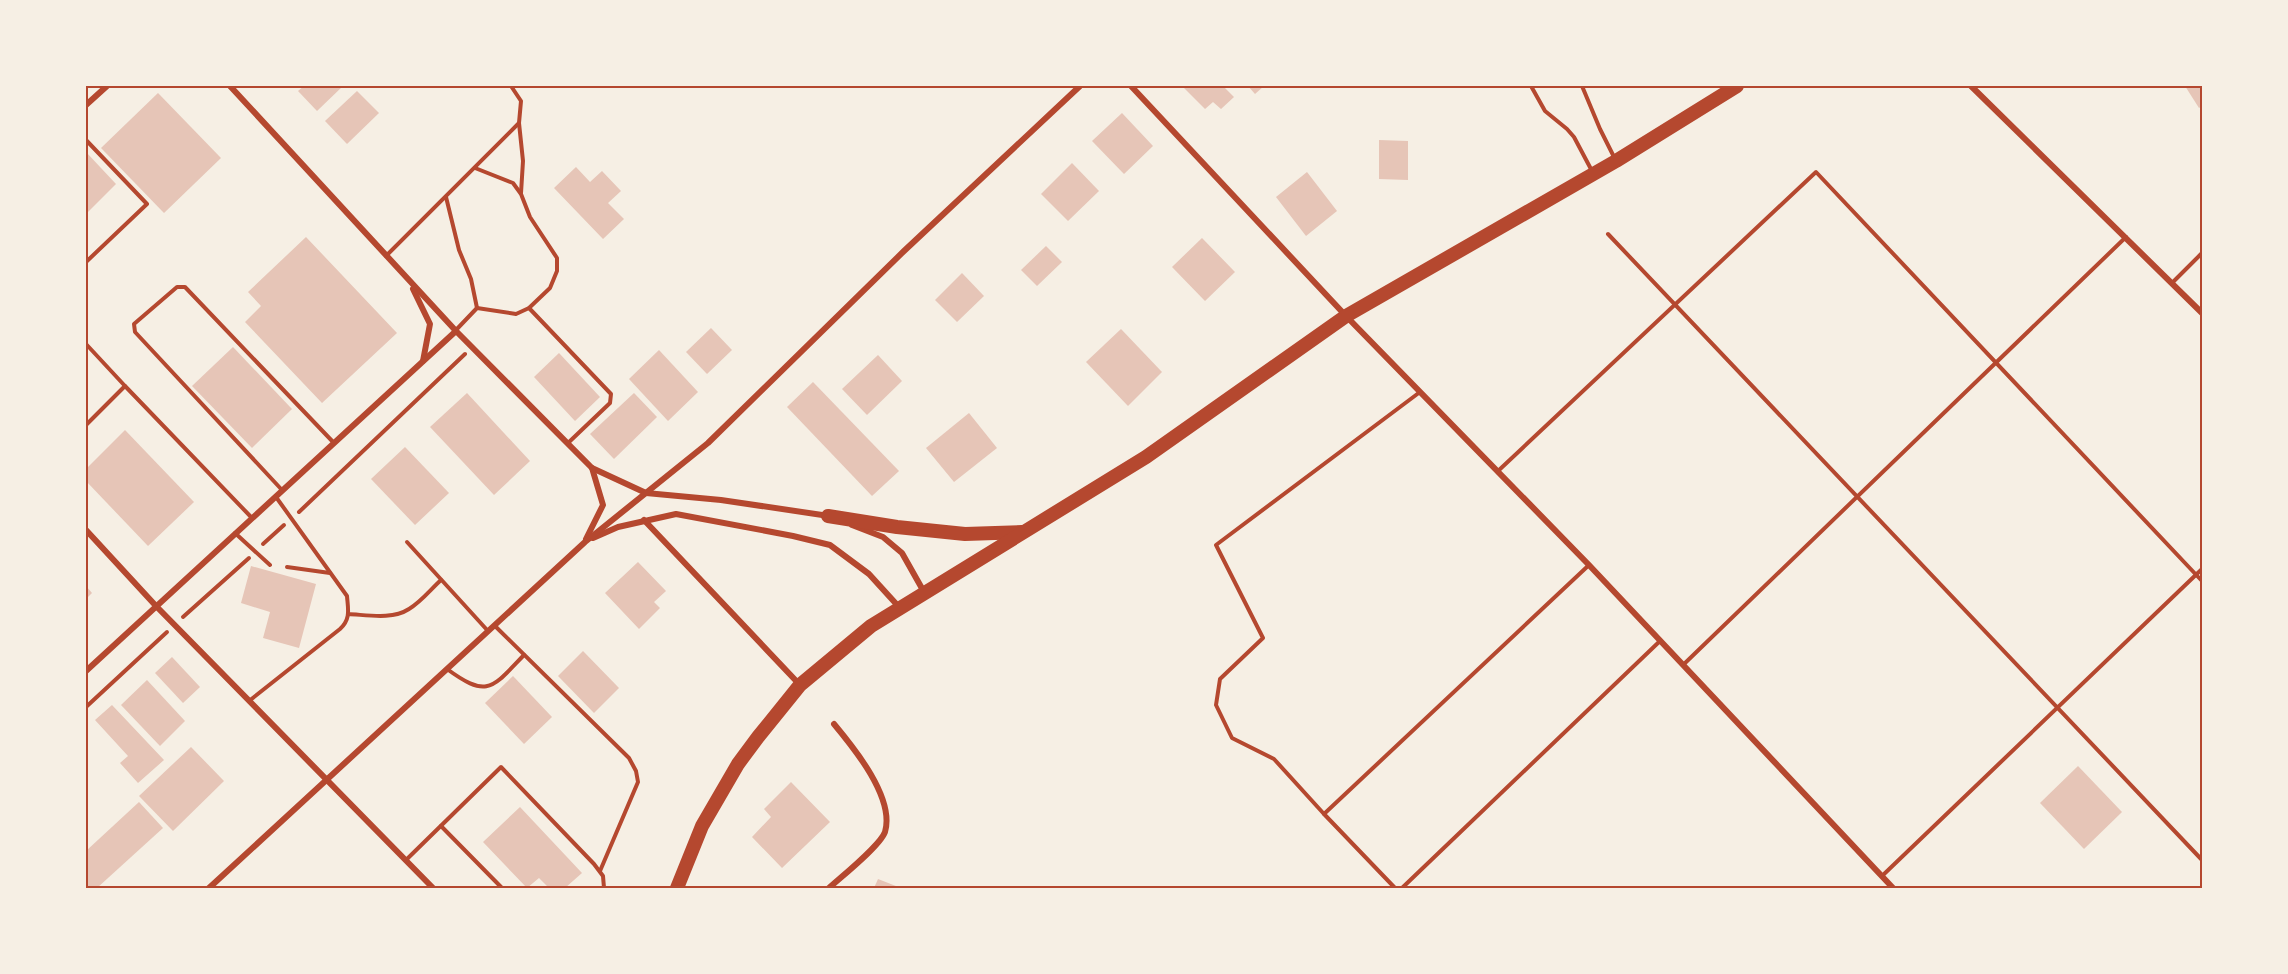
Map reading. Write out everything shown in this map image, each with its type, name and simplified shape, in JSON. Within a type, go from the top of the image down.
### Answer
[{"type":"highway","points":[[677,888],[702,826],[720,794],[758,737],[800,686],[871,626],[1146,457],[1346,316],[1594,174],[1737,86]]},
{"type":"highway","points":[[828,516],[897,527],[965,534],[1024,532]]},
{"type":"street","points":[[86,105],[107,86]]},
{"type":"street","points":[[230,86],[456,331],[592,468],[646,493],[721,500],[828,516],[883,537],[902,553],[924,592]]},
{"type":"street","points":[[209,888],[585,542],[708,443],[904,251],[1080,86]]},
{"type":"street","points":[[1131,86],[1346,316],[1589,565],[1893,888]]},
{"type":"street","points":[[1971,86],[2202,313]]},
{"type":"street","points":[[409,280],[430,324],[423,361]]},
{"type":"street","points":[[86,671],[456,331]]},
{"type":"street","points":[[585,542],[603,505],[592,468]]},
{"type":"street","points":[[585,542],[618,527],[676,514],[793,536],[830,545],[869,574],[899,607]]},
{"type":"street","points":[[644,520],[800,686]]},
{"type":"street","points":[[86,530],[156,606],[433,888]]},
{"type":"street","points":[[829,888],[867,853],[885,832],[885,810],[879,791],[865,764],[834,724]]},
{"type":"lane","points":[[511,86],[521,101],[519,123],[523,161],[521,194]]},
{"type":"lane","points":[[1531,86],[1545,111],[1574,137],[1594,174]]},
{"type":"lane","points":[[1582,86],[1616,161]]},
{"type":"lane","points":[[386,256],[519,123]]},
{"type":"lane","points":[[86,140],[147,204],[86,262]]},
{"type":"lane","points":[[475,168],[513,183],[521,194],[530,217],[557,258],[557,271],[549,288],[529,308],[516,314],[477,308]]},
{"type":"lane","points":[[1498,471],[1816,172],[2202,581]]},
{"type":"lane","points":[[446,197],[459,250],[471,279],[477,308]]},
{"type":"lane","points":[[1608,234],[2202,860]]},
{"type":"lane","points":[[1683,665],[2127,237]]},
{"type":"lane","points":[[2172,283],[2202,253]]},
{"type":"lane","points":[[282,490],[135,332],[134,324],[177,287],[184,287],[333,443]]},
{"type":"lane","points":[[456,331],[477,308]]},
{"type":"lane","points":[[529,308],[611,394],[610,403],[568,443]]},
{"type":"lane","points":[[86,344],[252,518]]},
{"type":"lane","points":[[86,425],[125,386]]},
{"type":"lane","points":[[1395,888],[1274,759],[1232,738],[1216,705],[1221,679],[1263,638],[1216,545],[1420,392]]},
{"type":"lane","points":[[249,701],[347,623],[347,596],[275,496]]},
{"type":"lane","points":[[235,533],[270,565]]},
{"type":"lane","points":[[407,542],[488,631]]},
{"type":"lane","points":[[1324,814],[1589,565]]},
{"type":"lane","points":[[287,567],[331,573]]},
{"type":"lane","points":[[1882,876],[2202,569]]},
{"type":"lane","points":[[348,614],[389,616],[400,613],[410,609],[441,580]]},
{"type":"lane","points":[[494,626],[629,758],[636,771],[638,782],[600,871]]},
{"type":"lane","points":[[1402,888],[1660,640]]},
{"type":"lane","points":[[447,669],[468,684],[479,687],[489,686],[502,677],[524,655]]},
{"type":"lane","points":[[406,860],[501,767],[600,871],[604,888]]},
{"type":"lane","points":[[441,826],[502,888]]},
{"type":"building","points":[[304,86],[343,86],[317,111],[298,91]]},
{"type":"building","points":[[1182,86],[1223,86],[1234,97],[1221,109],[1213,102],[1205,109]]},
{"type":"building","points":[[1248,86],[1264,86],[1255,94]]},
{"type":"building","points":[[2185,86],[2202,86],[2202,106],[2199,108]]},
{"type":"building","points":[[357,91],[379,113],[347,144],[325,121]]},
{"type":"building","points":[[158,93],[221,158],[164,213],[101,148]]},
{"type":"building","points":[[1122,113],[1153,146],[1124,174],[1092,141]]},
{"type":"building","points":[[1379,140],[1408,141],[1408,180],[1379,179]]},
{"type":"building","points":[[86,152],[116,184],[86,214]]},
{"type":"building","points":[[1072,163],[1099,191],[1068,221],[1041,194]]},
{"type":"building","points":[[576,167],[590,182],[602,171],[621,191],[608,203],[624,219],[603,239],[554,188]]},
{"type":"building","points":[[1307,172],[1337,211],[1306,236],[1276,197]]},
{"type":"building","points":[[306,237],[397,333],[322,403],[245,322],[261,306],[248,292]]},
{"type":"building","points":[[1202,238],[1235,272],[1205,301],[1172,267]]},
{"type":"building","points":[[1046,246],[1062,262],[1037,286],[1021,270]]},
{"type":"building","points":[[962,273],[984,296],[957,322],[935,300]]},
{"type":"building","points":[[711,328],[732,350],[707,374],[686,352]]},
{"type":"building","points":[[1121,329],[1162,372],[1128,406],[1086,362]]},
{"type":"building","points":[[233,347],[292,409],[252,448],[192,386]]},
{"type":"building","points":[[659,350],[698,392],[668,421],[629,379]]},
{"type":"building","points":[[559,353],[600,397],[575,421],[534,377]]},
{"type":"building","points":[[878,355],[902,381],[867,415],[842,389]]},
{"type":"building","points":[[813,382],[899,471],[872,496],[787,407]]},
{"type":"building","points":[[467,393],[530,461],[494,495],[430,427]]},
{"type":"building","points":[[634,393],[657,417],[614,459],[590,434]]},
{"type":"building","points":[[969,413],[997,448],[954,482],[926,448]]},
{"type":"building","points":[[125,430],[194,502],[148,546],[86,481],[86,469]]},
{"type":"building","points":[[405,447],[449,493],[415,525],[371,479]]},
{"type":"building","points":[[638,562],[666,591],[654,602],[660,608],[639,629],[605,593]]},
{"type":"building","points":[[251,566],[316,584],[299,648],[263,638],[270,612],[241,603]]},
{"type":"building","points":[[86,586],[92,593],[86,599]]},
{"type":"building","points":[[583,651],[619,688],[594,713],[558,676]]},
{"type":"building","points":[[172,657],[200,687],[183,703],[155,673]]},
{"type":"building","points":[[513,676],[552,717],[524,744],[485,703]]},
{"type":"building","points":[[147,680],[185,721],[160,746],[121,705]]},
{"type":"building","points":[[112,705],[164,760],[138,783],[120,763],[128,756],[95,720]]},
{"type":"building","points":[[191,747],[224,781],[173,831],[139,796]]},
{"type":"building","points":[[2078,766],[2122,812],[2084,849],[2040,803]]},
{"type":"building","points":[[791,782],[830,822],[782,868],[752,837],[771,817],[764,809]]},
{"type":"building","points":[[139,802],[163,828],[97,888],[86,888],[86,851]]},
{"type":"building","points":[[520,807],[582,873],[565,888],[549,888],[539,878],[527,888],[483,842]]},
{"type":"building","points":[[878,879],[901,888],[874,888]]}]
